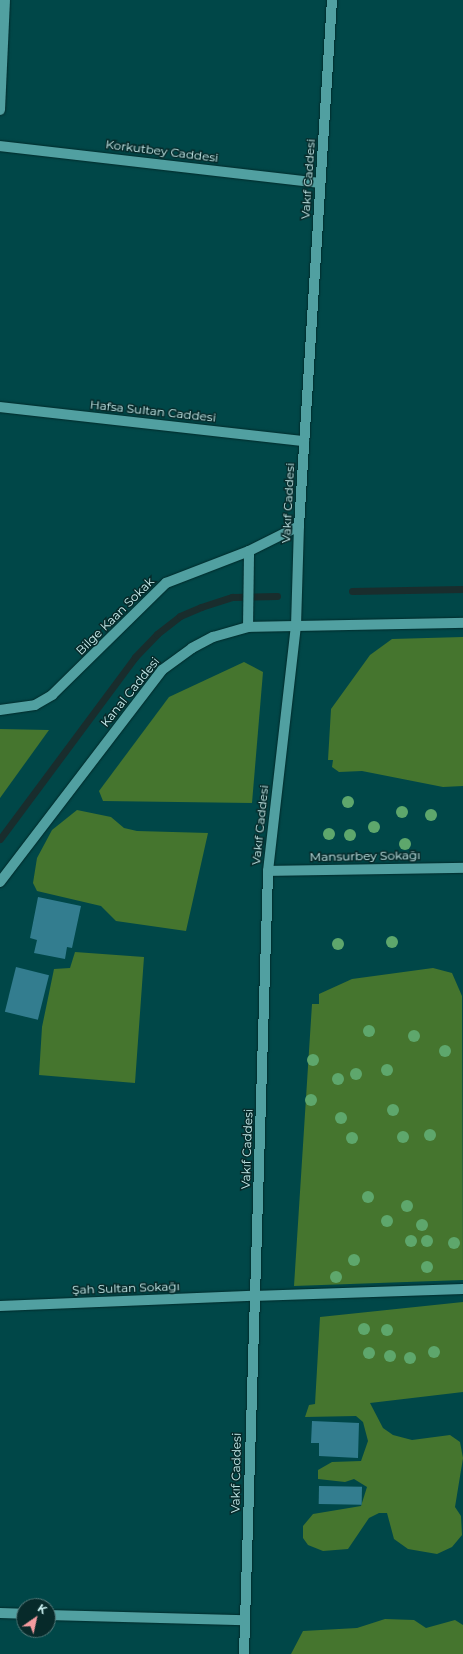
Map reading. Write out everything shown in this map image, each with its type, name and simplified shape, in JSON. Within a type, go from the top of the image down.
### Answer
[{"type":"street","points":[[0,110],[6,0]]},
{"type":"street","name":"Vakıf Caddesi","points":[[244,1654],[253,1296],[268,871],[296,626],[299,526],[332,0]]},
{"type":"street","name":"Korkutbey Caddesi","points":[[0,146],[320,183]]},
{"type":"street","name":"Hafsa Sultan Caddesi","points":[[0,407],[304,441]]},
{"type":"street","name":"Bilge Kaan Sokak","points":[[0,710],[35,705],[52,695],[166,583],[249,551],[299,526]]},
{"type":"street","points":[[248,627],[249,551]]},
{"type":"street","name":"Kanal Caddesi","points":[[0,882],[162,670],[213,637],[248,627],[463,623]]},
{"type":"street","name":"Mansurbey Sokağı","points":[[268,871],[463,868]]},
{"type":"street","name":"Şah Sultan Sokağı","points":[[0,1306],[463,1289]]},
{"type":"street","points":[[0,1613],[16,1614]]},
{"type":"street","points":[[56,1615],[245,1620]]},
{"type":"green space","points":[[463,637],[463,786],[443,787],[362,771],[339,772],[332,767],[333,760],[328,760],[331,709],[370,655],[392,639]]},
{"type":"green space","points":[[244,662],[263,672],[252,803],[103,801],[99,791],[169,697]]},
{"type":"green space","points":[[0,729],[49,730],[0,798]]},
{"type":"green space","points":[[77,810],[111,817],[124,828],[137,831],[208,833],[186,931],[116,921],[101,906],[37,891],[33,883],[37,858],[52,830]]},
{"type":"green space","points":[[75,952],[144,957],[135,1083],[39,1075],[42,1027],[54,969],[70,968]]},
{"type":"green space","points":[[433,968],[452,973],[462,996],[463,1280],[294,1286],[312,1004],[319,1004],[319,994],[352,979]]},
{"type":"green space","points":[[463,1302],[463,1392],[370,1403],[383,1428],[393,1435],[412,1440],[450,1435],[460,1442],[463,1458],[455,1507],[461,1516],[462,1535],[452,1547],[437,1554],[408,1549],[394,1539],[387,1513],[379,1513],[369,1518],[348,1549],[323,1551],[308,1545],[303,1538],[303,1526],[313,1514],[361,1506],[367,1487],[354,1479],[345,1482],[318,1479],[318,1470],[332,1462],[361,1461],[368,1441],[363,1422],[356,1416],[305,1417],[309,1405],[315,1404],[320,1317]]},
{"type":"green space","points":[[385,1619],[414,1620],[426,1628],[455,1620],[463,1625],[463,1654],[291,1654],[303,1631],[357,1628]]},
{"type":"building","points":[[38,897],[81,906],[72,948],[67,947],[65,959],[34,953],[37,940],[30,938]]},
{"type":"building","points":[[16,967],[49,975],[38,1020],[5,1012]]},
{"type":"building","points":[[312,1421],[359,1423],[358,1458],[319,1456],[319,1443],[311,1443]]},
{"type":"building","points":[[319,1486],[362,1487],[362,1505],[319,1504]]},
{"type":"waterway","points":[[352,591],[463,589]]},
{"type":"waterway","points":[[0,839],[135,657],[157,634],[180,616],[201,607],[232,597],[277,596]]}]
